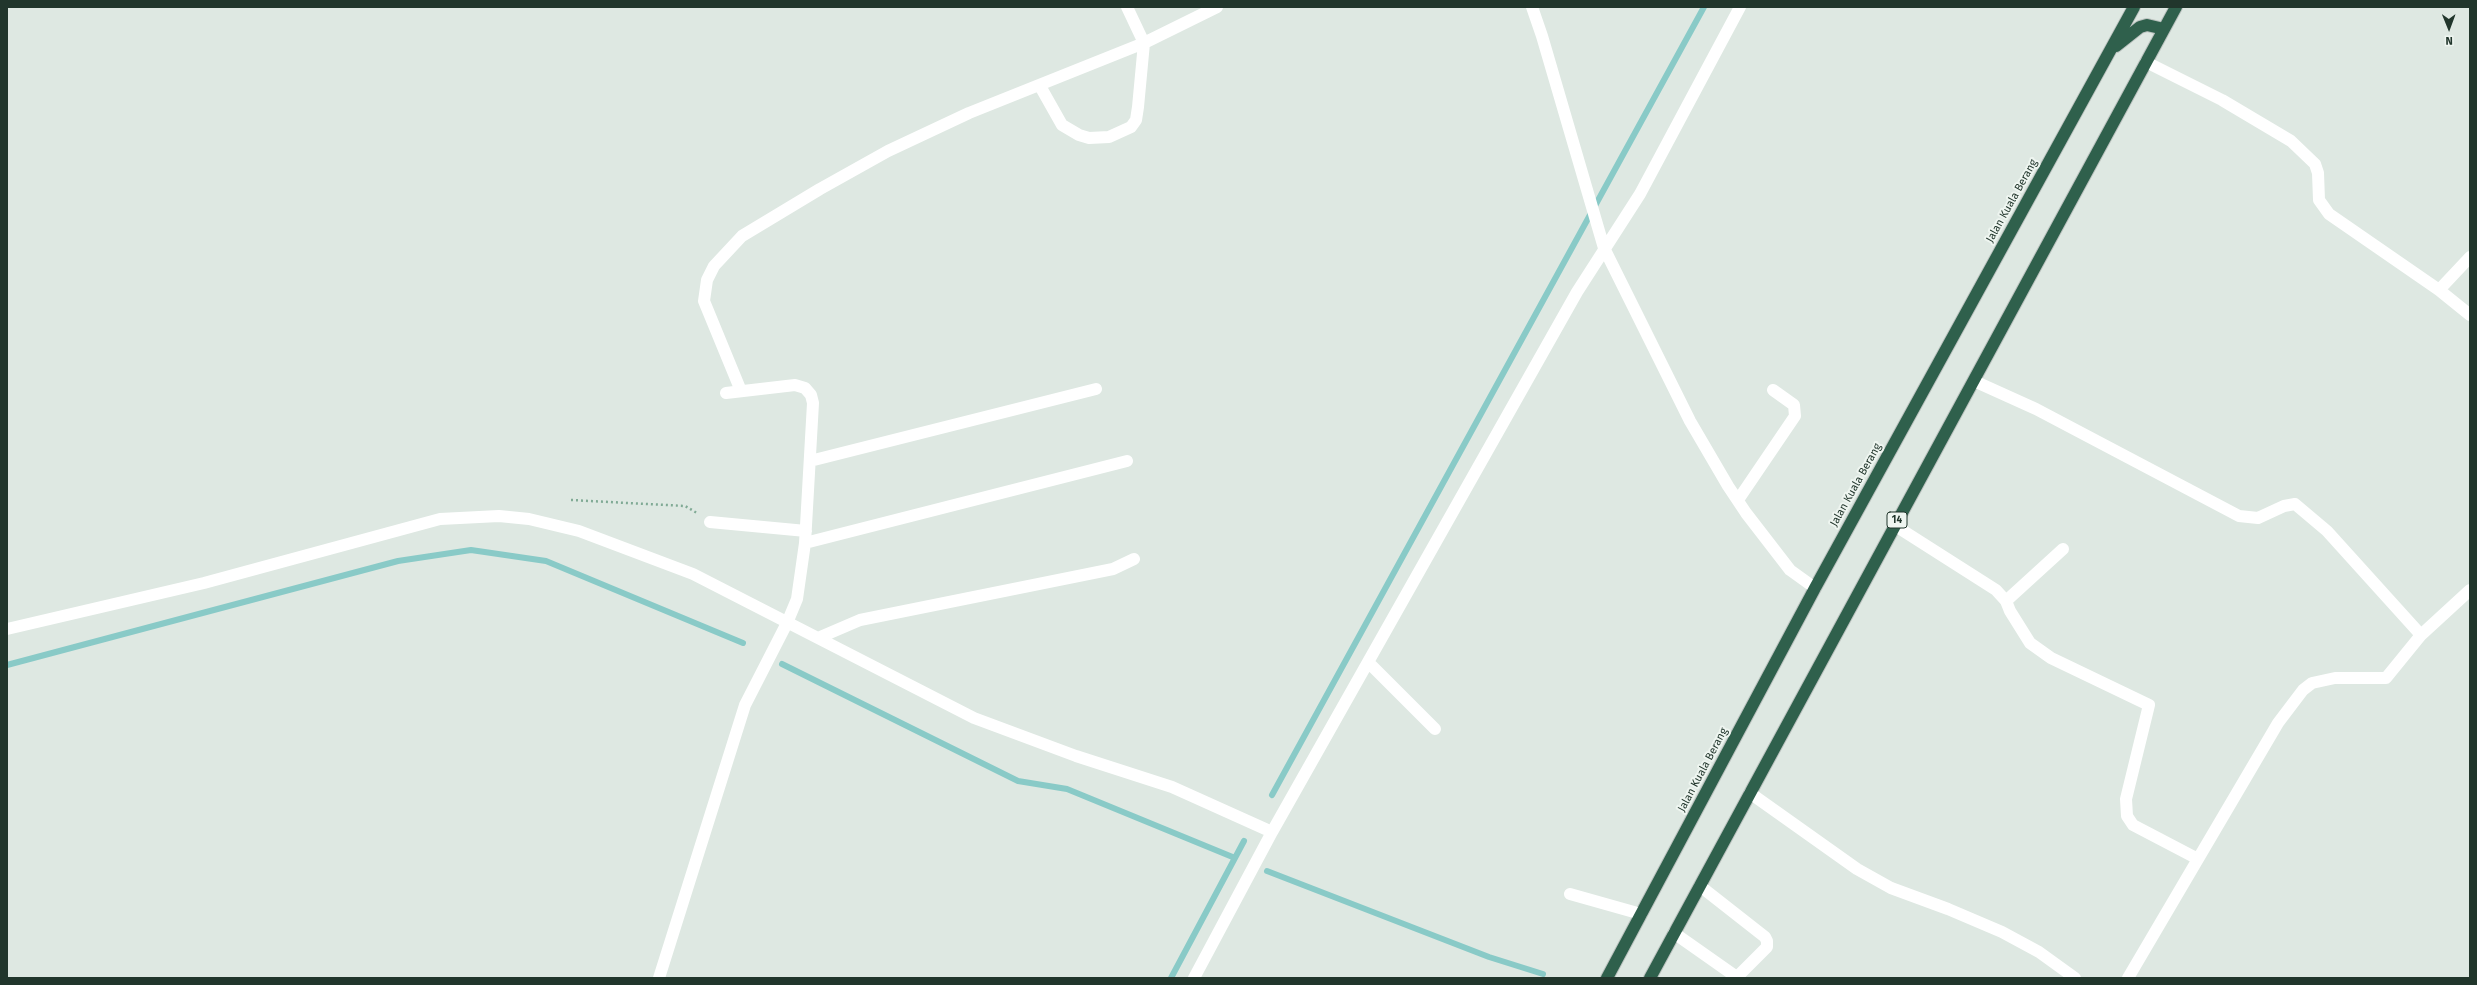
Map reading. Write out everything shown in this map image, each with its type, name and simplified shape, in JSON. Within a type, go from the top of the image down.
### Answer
[{"type":"highway","name":"Jalan Kuala Berang","points":[[1607,978],[1815,588],[2134,7]]},
{"type":"highway","name":"14","points":[[1650,978],[1894,525],[1974,381],[2176,7]]},
{"type":"highway","points":[[2109,52],[2140,27],[2147,25],[2164,29]]},
{"type":"street","points":[[1040,86],[1058,120],[1071,132],[1089,138],[1109,137],[1122,133],[1132,127],[1136,120],[1144,43],[1127,7]]},
{"type":"street","points":[[741,391],[704,301],[707,280],[714,266],[742,236],[820,188],[888,151],[969,113],[1040,86],[1144,43],[1217,7]]},
{"type":"street","points":[[1532,7],[1542,36],[1604,248],[1690,421],[1738,500],[1790,570],[1815,588]]},
{"type":"street","points":[[1194,978],[1272,832],[1576,292],[1640,194],[1740,7]]},
{"type":"street","points":[[2146,62],[2222,100],[2291,141],[2315,164],[2318,173],[2319,200],[2329,214],[2439,290],[2470,316]]},
{"type":"street","points":[[2439,290],[2470,257]]},
{"type":"street","points":[[1974,381],[2056,419],[2239,516],[2258,518],[2284,506],[2295,504],[2327,531],[2421,635]]},
{"type":"street","points":[[659,978],[745,705],[787,623],[801,582],[806,543],[813,403],[811,395],[804,388],[795,385],[726,393]]},
{"type":"street","points":[[810,461],[1096,389]]},
{"type":"street","points":[[1738,500],[1795,416],[1794,405],[1773,390]]},
{"type":"street","points":[[806,543],[1127,461]]},
{"type":"street","points":[[7,629],[204,583],[440,519],[499,516],[555,524],[579,531],[693,574],[974,718],[1069,754],[1172,787],[1272,832]]},
{"type":"street","points":[[710,522],[806,531]]},
{"type":"street","points":[[1894,525],[1976,576],[2006,601],[2010,611],[2030,643],[2051,658],[2149,706],[2126,799],[2127,816],[2133,825],[2198,859]]},
{"type":"street","points":[[2006,601],[2063,549]]},
{"type":"street","points":[[818,638],[860,620],[1113,569],[1134,559]]},
{"type":"street","points":[[2128,978],[2278,723],[2303,690],[2312,683],[2335,678],[2386,678],[2421,635],[2470,590]]},
{"type":"street","points":[[1368,662],[1435,729]]},
{"type":"street","points":[[1750,793],[1857,868],[1891,888],[1948,908],[2002,932],[2039,952],[2075,978]]},
{"type":"street","points":[[1674,933],[1737,977],[1767,947],[1765,937],[1700,886]]},
{"type":"street","points":[[1570,894],[1641,914]]},
{"type":"path","points":[[571,500],[685,506],[710,522]]},
{"type":"waterway","points":[[1272,795],[1704,7]]},
{"type":"waterway","points":[[7,665],[398,561],[471,550],[546,561],[743,643]]},
{"type":"waterway","points":[[782,664],[1018,781],[1067,789],[1235,858]]},
{"type":"waterway","points":[[1171,978],[1244,841]]},
{"type":"waterway","points":[[1267,871],[1489,957],[1543,974]]}]
